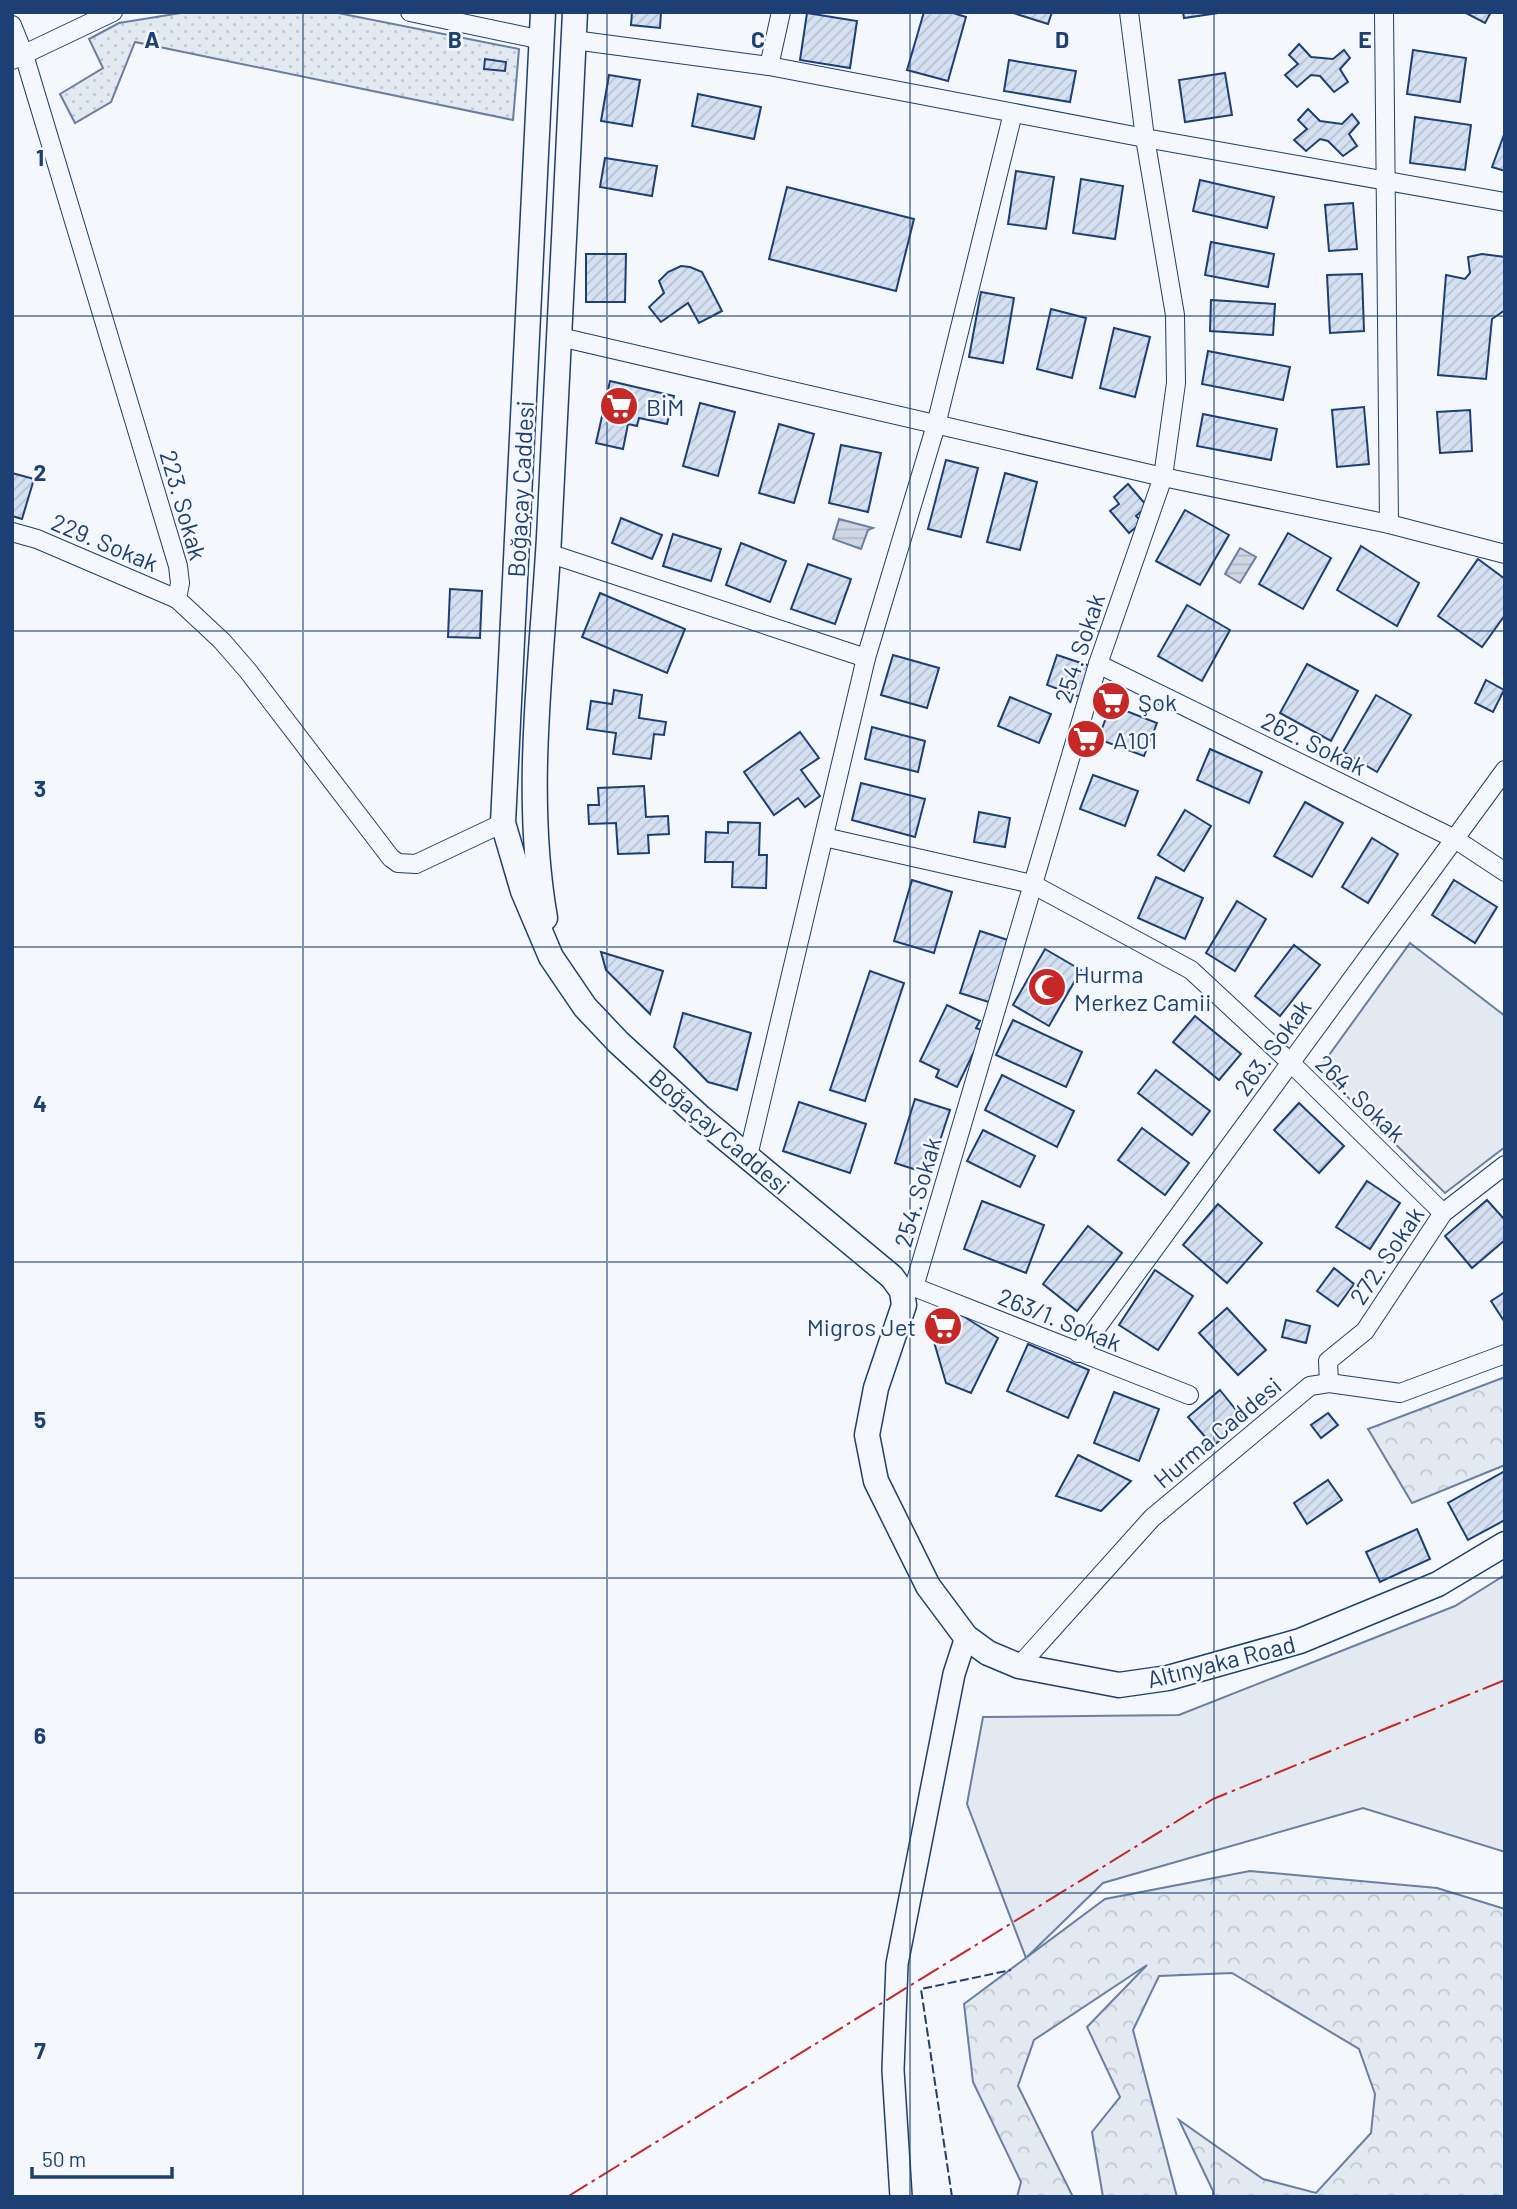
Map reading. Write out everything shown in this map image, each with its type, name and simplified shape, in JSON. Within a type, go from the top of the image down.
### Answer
[{"type":"main road","name":"Boğaçay Caddesi","points":[[543,12],[503,823],[523,891],[551,957],[584,1007],[701,1118],[908,1289]]},
{"type":"main road","name":"Boğaçay Caddesi","points":[[551,957],[539,884],[533,776],[560,337],[575,12]]},
{"type":"main road","name":"Altınyaka Road","points":[[908,1289],[876,1388],[867,1435],[876,1481],[928,1586],[966,1637],[988,1653],[1019,1666],[1119,1685],[1168,1678],[1300,1641],[1438,1584],[1505,1544]]},
{"type":"street","points":[[18,58],[113,12]]},
{"type":"street","points":[[410,12],[542,40]]},
{"type":"street","points":[[769,66],[780,12]]},
{"type":"street","name":"254. Sokak","points":[[908,1289],[1098,664],[1163,477],[1176,383],[1175,315],[1145,138],[1129,12]]},
{"type":"street","points":[[1384,12],[1389,524]]},
{"type":"street","name":"223. Sokak","points":[[12,25],[18,58],[92,273],[178,566],[180,583],[177,599]]},
{"type":"street","points":[[574,40],[769,66],[1145,138],[1505,202]]},
{"type":"street","points":[[748,1156],[866,658],[936,425],[1013,113]]},
{"type":"street","points":[[560,337],[1163,477],[1389,524],[1505,554]]},
{"type":"street","name":"229. Sokak","points":[[12,532],[37,539],[177,599]]},
{"type":"street","points":[[548,553],[866,658]]},
{"type":"street","points":[[177,599],[222,640],[255,679],[391,858],[398,863],[415,864],[503,823]]},
{"type":"street","name":"262. Sokak","points":[[1098,664],[1455,839],[1505,872]]},
{"type":"street","name":"263. Sokak","points":[[1078,1353],[1505,770]]},
{"type":"street","name":"264. Sokak","points":[[824,836],[1032,884],[1191,970],[1291,1063],[1443,1213]]},
{"type":"street","name":"272. Sokak","points":[[1329,1383],[1328,1362],[1365,1331],[1443,1213],[1505,1165]]},
{"type":"street","name":"263/1. Sokak","points":[[908,1289],[1189,1395]]},
{"type":"street","points":[[1329,1383],[1400,1393],[1505,1354]]},
{"type":"street","name":"Hurma Caddesi","points":[[1019,1666],[1152,1518],[1310,1386],[1329,1383]]},
{"type":"street","points":[[901,2197],[893,2070],[897,1964],[954,1674],[966,1637]]},
{"type":"green space","points":[[187,12],[333,12],[519,49],[513,120],[135,42],[111,102],[75,123],[60,94],[103,68],[89,39],[119,23]]},
{"type":"green space","points":[[1410,943],[1505,1016],[1505,1147],[1445,1193],[1319,1069]]},
{"type":"green space","points":[[1505,1377],[1505,1465],[1412,1503],[1368,1429]]},
{"type":"green space","points":[[1505,1575],[1505,1852],[1363,1808],[1103,1883],[1026,1958],[967,1804],[983,1717],[1179,1715],[1455,1606]]},
{"type":"green space","points":[[1250,1871],[1437,1888],[1505,1909],[1505,2197],[1213,2197],[1213,2191],[1179,2120],[1263,2179],[1316,2193],[1371,2133],[1375,2094],[1359,2049],[1232,1973],[1159,1976],[1133,2030],[1177,2197],[1103,2197],[1092,2132],[1120,2097],[1087,2027],[1147,1965],[1034,2040],[1018,2086],[1073,2197],[1017,2197],[1021,2182],[973,2082],[964,2004],[1105,1899]]},
{"type":"shaded area","points":[[839,519],[873,528],[868,530],[861,549],[833,539]]},
{"type":"shaded area","points":[[1240,548],[1256,557],[1240,583],[1225,574]]},
{"type":"building","points":[[632,12],[661,12],[660,28],[631,25]]},
{"type":"building","points":[[924,12],[950,12],[966,17],[948,81],[907,70]]},
{"type":"building","points":[[1010,12],[1052,12],[1048,24]]},
{"type":"building","points":[[1183,12],[1225,12],[1184,18]]},
{"type":"building","points":[[1464,12],[1491,12],[1485,23]]},
{"type":"building","points":[[807,13],[857,21],[850,68],[800,60]]},
{"type":"building","points":[[1299,44],[1311,57],[1333,59],[1344,50],[1350,58],[1340,69],[1348,82],[1334,92],[1320,76],[1311,75],[1297,87],[1285,75],[1298,64],[1289,55]]},
{"type":"building","points":[[1413,50],[1466,58],[1460,102],[1407,94]]},
{"type":"building","points":[[485,59],[506,62],[505,71],[484,69]]},
{"type":"building","points":[[1009,60],[1076,71],[1070,102],[1004,91]]},
{"type":"building","points":[[1225,73],[1232,115],[1185,122],[1179,80]]},
{"type":"building","points":[[609,75],[640,80],[632,126],[601,121]]},
{"type":"building","points":[[698,94],[761,107],[754,139],[692,126]]},
{"type":"building","points":[[1308,109],[1320,121],[1342,124],[1352,114],[1359,123],[1349,134],[1357,146],[1343,156],[1328,141],[1320,139],[1306,151],[1294,140],[1307,129],[1298,120]]},
{"type":"building","points":[[1415,117],[1471,125],[1465,170],[1410,163]]},
{"type":"building","points":[[1505,132],[1505,171],[1492,167]]},
{"type":"building","points":[[605,158],[657,166],[652,196],[600,187]]},
{"type":"building","points":[[1016,171],[1054,177],[1046,229],[1008,224]]},
{"type":"building","points":[[1081,179],[1123,186],[1115,239],[1073,233]]},
{"type":"building","points":[[1200,180],[1274,197],[1267,228],[1193,211]]},
{"type":"building","points":[[787,187],[914,219],[896,291],[769,259]]},
{"type":"building","points":[[1353,203],[1357,249],[1329,251],[1325,205]]},
{"type":"building","points":[[1211,242],[1274,254],[1268,287],[1205,275]]},
{"type":"building","points":[[586,254],[626,254],[625,302],[586,302]]},
{"type":"building","points":[[1482,254],[1505,257],[1505,310],[1492,319],[1486,379],[1438,375],[1446,275],[1465,279],[1470,273],[1468,257]]},
{"type":"building","points":[[681,266],[702,272],[722,311],[699,323],[688,303],[661,322],[649,307],[664,293],[659,281],[668,272]]},
{"type":"building","points":[[1362,274],[1364,331],[1330,333],[1327,275]]},
{"type":"building","points":[[981,292],[1014,298],[1003,363],[969,357]]},
{"type":"building","points":[[1211,300],[1275,304],[1273,335],[1210,331]]},
{"type":"building","points":[[1051,309],[1086,318],[1072,378],[1037,369]]},
{"type":"building","points":[[1114,328],[1150,337],[1135,397],[1100,388]]},
{"type":"building","points":[[1208,351],[1290,367],[1283,400],[1202,384]]},
{"type":"building","points":[[610,381],[674,396],[667,424],[639,418],[637,426],[628,424],[623,449],[596,443]]},
{"type":"building","points":[[700,403],[735,412],[718,476],[683,466]]},
{"type":"building","points":[[1364,407],[1369,464],[1337,467],[1332,410]]},
{"type":"building","points":[[1470,410],[1472,451],[1440,453],[1437,412]]},
{"type":"building","points":[[1203,414],[1277,429],[1271,460],[1197,446]]},
{"type":"building","points":[[779,424],[814,434],[794,503],[759,493]]},
{"type":"building","points":[[841,445],[881,453],[868,512],[829,503]]},
{"type":"building","points":[[946,460],[978,468],[961,537],[928,529]]},
{"type":"building","points":[[12,473],[34,479],[22,519],[12,516]]},
{"type":"building","points":[[1005,473],[1037,482],[1020,550],[987,542]]},
{"type":"building","points":[[1128,484],[1147,506],[1136,516],[1142,522],[1129,533],[1110,511],[1119,504],[1114,497]]},
{"type":"building","points":[[1185,510],[1229,535],[1200,585],[1156,561]]},
{"type":"building","points":[[621,518],[662,535],[652,559],[612,543]]},
{"type":"building","points":[[1288,533],[1331,558],[1303,609],[1259,584]]},
{"type":"building","points":[[673,534],[721,549],[711,581],[663,566]]},
{"type":"building","points":[[741,543],[786,561],[770,602],[726,585]]},
{"type":"building","points":[[1361,546],[1419,583],[1397,626],[1337,590]]},
{"type":"building","points":[[1478,559],[1505,579],[1505,615],[1482,647],[1438,616]]},
{"type":"building","points":[[808,564],[851,579],[835,624],[791,609]]},
{"type":"building","points":[[450,589],[482,591],[480,638],[448,637]]},
{"type":"building","points":[[600,593],[685,629],[667,673],[582,637]]},
{"type":"building","points":[[1187,605],[1230,630],[1202,681],[1158,656]]},
{"type":"building","points":[[893,655],[939,668],[927,708],[881,695]]},
{"type":"building","points":[[1057,655],[1090,666],[1080,697],[1047,685]]},
{"type":"building","points":[[1307,664],[1358,691],[1331,741],[1280,713]]},
{"type":"building","points":[[1486,680],[1504,690],[1493,712],[1475,703]]},
{"type":"building","points":[[614,690],[642,695],[639,718],[666,722],[664,735],[654,734],[651,759],[613,754],[616,733],[587,729],[591,701],[612,704]]},
{"type":"building","points":[[1376,695],[1411,715],[1377,772],[1343,752]]},
{"type":"building","points":[[1010,697],[1051,714],[1039,743],[998,726]]},
{"type":"building","points":[[1111,705],[1157,723],[1144,756],[1098,739]]},
{"type":"building","points":[[872,727],[925,741],[918,772],[865,759]]},
{"type":"building","points":[[800,732],[819,758],[801,770],[820,796],[805,807],[798,798],[774,815],[744,772]]},
{"type":"building","points":[[1210,749],[1262,772],[1249,803],[1197,780]]},
{"type":"building","points":[[1093,775],[1138,791],[1125,826],[1080,809]]},
{"type":"building","points":[[861,783],[925,799],[915,837],[852,820]]},
{"type":"building","points":[[644,786],[646,817],[668,816],[669,834],[648,835],[649,853],[618,854],[616,823],[589,824],[588,805],[599,805],[598,788]]},
{"type":"building","points":[[1305,802],[1343,823],[1312,877],[1274,856]]},
{"type":"building","points":[[1185,810],[1211,826],[1184,871],[1158,855]]},
{"type":"building","points":[[979,812],[1010,818],[1005,847],[974,842]]},
{"type":"building","points":[[728,822],[760,823],[759,855],[767,855],[766,888],[732,887],[733,862],[705,862],[706,832],[728,833]]},
{"type":"building","points":[[1372,838],[1398,854],[1368,903],[1342,887]]},
{"type":"building","points":[[1156,877],[1203,898],[1185,939],[1138,918]]},
{"type":"building","points":[[912,880],[952,892],[934,953],[894,941]]},
{"type":"building","points":[[1454,880],[1497,907],[1475,943],[1432,915]]},
{"type":"building","points":[[1237,901],[1266,919],[1235,971],[1206,953]]},
{"type":"building","points":[[980,931],[1011,941],[992,1003],[960,993]]},
{"type":"building","points":[[1294,945],[1320,965],[1280,1016],[1255,996]]},
{"type":"building","name":"Hurma Merkez Camii","points":[[1045,949],[1081,970],[1049,1026],[1013,1005]]},
{"type":"building","points":[[601,952],[663,971],[650,1014],[606,970]]},
{"type":"building","points":[[870,971],[904,983],[865,1101],[830,1090]]},
{"type":"building","points":[[947,1005],[980,1021],[976,1028],[984,1031],[957,1087],[936,1077],[939,1070],[920,1061]]},
{"type":"building","points":[[683,1013],[751,1033],[737,1090],[708,1082],[674,1047]]},
{"type":"building","points":[[1195,1016],[1241,1054],[1219,1080],[1173,1042]]},
{"type":"building","points":[[1013,1020],[1082,1052],[1066,1087],[996,1055]]},
{"type":"building","points":[[1156,1070],[1210,1111],[1192,1135],[1138,1093]]},
{"type":"building","points":[[1002,1075],[1074,1111],[1057,1147],[985,1110]]},
{"type":"building","points":[[915,1099],[950,1110],[929,1174],[895,1163]]},
{"type":"building","points":[[799,1102],[866,1124],[850,1173],[783,1151]]},
{"type":"building","points":[[1299,1103],[1344,1146],[1319,1173],[1274,1130]]},
{"type":"building","points":[[1142,1128],[1189,1163],[1165,1195],[1118,1160]]},
{"type":"building","points":[[983,1130],[1035,1156],[1020,1187],[967,1161]]},
{"type":"building","points":[[1367,1181],[1400,1203],[1370,1249],[1336,1227]]},
{"type":"building","points":[[1487,1200],[1505,1220],[1505,1240],[1472,1268],[1445,1236]]},
{"type":"building","points":[[982,1201],[1044,1225],[1026,1273],[964,1249]]},
{"type":"building","points":[[1218,1204],[1262,1243],[1227,1283],[1183,1245]]},
{"type":"building","points":[[1088,1226],[1122,1253],[1077,1311],[1043,1284]]},
{"type":"building","points":[[1334,1268],[1354,1284],[1338,1306],[1317,1291]]},
{"type":"building","points":[[1155,1270],[1193,1296],[1158,1350],[1119,1325]]},
{"type":"building","points":[[1505,1292],[1505,1321],[1504,1321],[1491,1301]]},
{"type":"building","points":[[947,1306],[998,1338],[971,1393],[946,1383],[932,1335]]},
{"type":"building","points":[[1227,1308],[1266,1350],[1238,1375],[1199,1333]]},
{"type":"building","points":[[1286,1320],[1310,1326],[1306,1343],[1282,1337]]},
{"type":"building","points":[[1028,1344],[1089,1370],[1068,1418],[1007,1391]]},
{"type":"building","points":[[1220,1390],[1244,1420],[1213,1446],[1188,1417]]},
{"type":"building","points":[[1114,1392],[1159,1409],[1139,1461],[1094,1443]]},
{"type":"building","points":[[1328,1413],[1338,1425],[1321,1438],[1311,1425]]},
{"type":"building","points":[[1078,1455],[1131,1481],[1101,1511],[1056,1496]]},
{"type":"building","points":[[1505,1471],[1505,1520],[1468,1540],[1448,1503]]},
{"type":"building","points":[[1328,1480],[1342,1500],[1307,1524],[1294,1503]]},
{"type":"building","points":[[1417,1529],[1430,1559],[1380,1582],[1366,1552]]},
{"type":"fence","points":[[952,2197],[921,1989],[1011,1970]]},
{"type":"power","points":[[567,2197],[1213,1799],[1505,1680]]},
{"type":"place","name":"BİM","points":[[619,406]]},
{"type":"place","name":"Şok","points":[[1111,701]]},
{"type":"place","name":"A101","points":[[1086,739]]},
{"type":"place","name":"Hurma Merkez Camii","points":[[1047,987]]},
{"type":"place","name":"Migros Jet","points":[[943,1326]]}]
